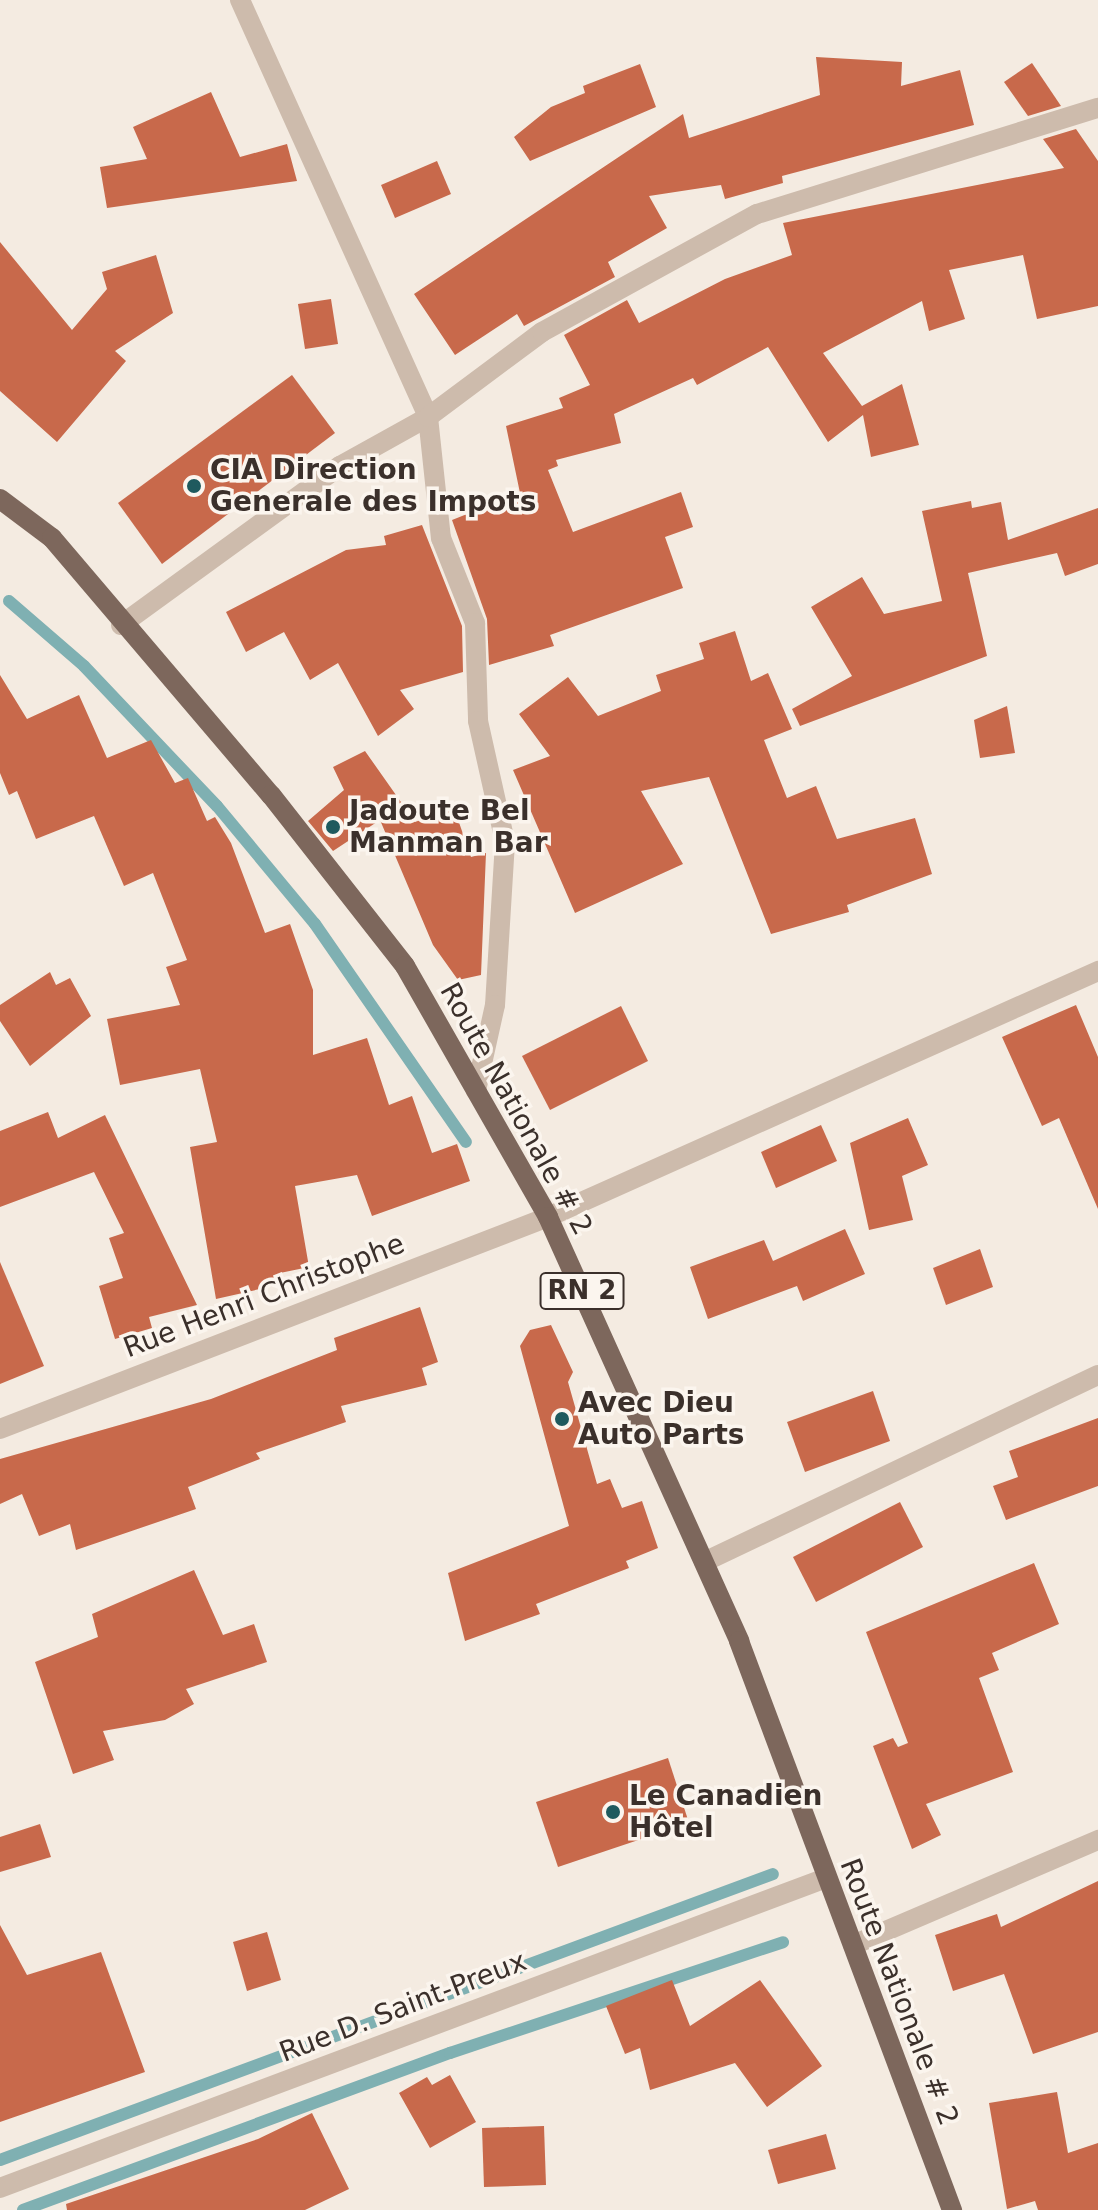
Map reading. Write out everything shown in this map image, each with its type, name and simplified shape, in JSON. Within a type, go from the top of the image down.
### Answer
[{"type":"main road","name":"Route Nationale # 2","points":[[0,499],[52,538],[121,625],[271,795],[405,966],[548,1217],[704,1562],[952,2210]]},
{"type":"street","points":[[240,0],[428,417],[441,538],[475,623],[478,721],[505,842],[495,1005],[476,1091]]},
{"type":"street","points":[[121,625],[340,466],[428,417],[542,332],[757,214],[1098,108]]},
{"type":"street","name":"Rue Henri Christophe","points":[[0,1429],[548,1217],[1098,971]]},
{"type":"street","points":[[704,1562],[1098,1375]]},
{"type":"street","points":[[853,1945],[1098,1840]]},
{"type":"street","name":"Rue D. Saint-Preux","points":[[0,2188],[826,1878]]},
{"type":"building","points":[[816,57],[902,62],[901,86],[960,70],[974,125],[782,176],[783,183],[725,199],[721,185],[649,196],[667,228],[608,262],[615,277],[524,326],[517,314],[455,355],[414,294],[683,114],[689,138],[820,95]]},
{"type":"building","points":[[1032,63],[1061,106],[1028,116],[1004,82]]},
{"type":"building","points":[[640,64],[656,107],[530,161],[514,137],[551,107],[585,93],[583,86]]},
{"type":"building","points":[[211,92],[240,157],[287,144],[297,181],[107,208],[100,167],[147,159],[133,127]]},
{"type":"building","points":[[1076,129],[1098,161],[1098,306],[1037,319],[1023,255],[949,270],[965,319],[929,331],[922,301],[823,353],[862,406],[902,384],[919,445],[871,457],[863,415],[828,442],[768,347],[697,385],[693,378],[614,414],[621,443],[556,460],[558,466],[548,470],[573,532],[681,492],[693,527],[665,537],[683,588],[550,635],[554,646],[489,665],[487,619],[452,520],[520,493],[506,426],[563,408],[559,398],[590,385],[564,335],[627,300],[639,323],[725,279],[792,255],[783,223],[1064,168],[1043,139]]},
{"type":"building","points":[[437,161],[451,194],[395,218],[381,185]]},
{"type":"building","points":[[0,242],[72,330],[107,289],[102,272],[156,255],[173,313],[115,351],[126,361],[57,442],[0,391]]},
{"type":"building","points":[[331,299],[338,344],[305,349],[298,304]]},
{"type":"building","points":[[292,375],[335,433],[162,564],[118,503]]},
{"type":"building","points":[[971,501],[972,508],[1001,502],[1008,540],[1098,508],[1098,564],[1065,576],[1057,553],[968,573],[987,656],[800,726],[792,709],[852,676],[811,607],[862,577],[884,614],[942,601],[922,511]]},
{"type":"building","points":[[422,525],[462,626],[463,672],[400,690],[414,709],[378,736],[338,663],[310,680],[284,632],[246,652],[226,612],[346,550],[386,545],[384,536]]},
{"type":"building","points":[[735,631],[751,681],[768,673],[792,729],[764,740],[787,798],[816,786],[837,839],[915,818],[932,874],[847,905],[849,912],[771,934],[709,777],[641,791],[683,864],[575,913],[513,770],[550,756],[519,714],[568,677],[598,716],[661,691],[656,675],[704,659],[699,643]]},
{"type":"building","points":[[0,675],[27,719],[79,695],[107,758],[151,740],[175,783],[188,778],[207,821],[215,817],[231,843],[265,933],[290,924],[313,990],[313,1055],[367,1038],[389,1105],[412,1096],[432,1153],[457,1144],[470,1181],[372,1216],[357,1175],[295,1186],[309,1267],[280,1273],[282,1284],[216,1299],[190,1147],[217,1142],[200,1069],[120,1085],[107,1019],[180,1005],[166,967],[187,960],[153,873],[124,886],[94,816],[36,839],[17,791],[9,795],[0,773]]},
{"type":"building","points":[[1007,706],[1015,753],[980,758],[974,720]]},
{"type":"building","points":[[365,751],[415,822],[454,808],[471,857],[486,853],[481,975],[458,980],[433,945],[380,820],[333,851],[308,821],[344,790],[333,767]]},
{"type":"building","points":[[50,972],[56,985],[70,978],[91,1016],[30,1066],[0,1021],[0,1005]]},
{"type":"building","points":[[1076,1005],[1098,1057],[1098,1209],[1059,1118],[1042,1126],[1002,1037]]},
{"type":"building","points":[[621,1006],[648,1061],[550,1110],[522,1056]]},
{"type":"building","points":[[48,1112],[58,1138],[105,1115],[197,1305],[149,1317],[152,1328],[115,1339],[99,1286],[123,1278],[109,1238],[124,1233],[94,1172],[0,1207],[0,1131]]},
{"type":"building","points":[[908,1118],[928,1165],[902,1176],[913,1220],[869,1230],[850,1143]]},
{"type":"building","points":[[821,1125],[837,1161],[776,1188],[761,1152]]},
{"type":"building","points":[[845,1229],[865,1274],[803,1301],[797,1286],[708,1319],[690,1267],[764,1240],[773,1261]]},
{"type":"building","points":[[980,1249],[993,1287],[946,1305],[933,1268]]},
{"type":"building","points":[[0,1262],[44,1366],[0,1384]]},
{"type":"building","points":[[420,1307],[438,1362],[422,1368],[427,1385],[341,1406],[346,1422],[256,1453],[260,1459],[188,1487],[196,1509],[76,1550],[70,1524],[39,1536],[22,1494],[0,1504],[0,1459],[211,1399],[337,1350],[334,1338]]},
{"type":"building","points":[[551,1325],[573,1372],[568,1382],[597,1484],[610,1479],[622,1508],[642,1501],[658,1548],[626,1561],[629,1568],[536,1604],[540,1614],[465,1641],[448,1573],[569,1526],[520,1346],[530,1330]]},
{"type":"building","points":[[873,1391],[890,1441],[805,1472],[787,1422]]},
{"type":"building","points":[[1098,1418],[1098,1486],[1006,1520],[993,1486],[1018,1477],[1009,1451]]},
{"type":"building","points":[[900,1502],[923,1547],[816,1602],[793,1557]]},
{"type":"building","points":[[1034,1563],[1059,1624],[992,1653],[999,1670],[979,1678],[1013,1772],[926,1804],[941,1835],[912,1849],[873,1746],[893,1738],[898,1747],[908,1743],[866,1632]]},
{"type":"building","points":[[194,1570],[223,1635],[254,1624],[267,1662],[186,1689],[194,1704],[165,1720],[103,1731],[114,1760],[73,1774],[35,1662],[98,1637],[92,1614]]},
{"type":"building","name":"Le Canadien Hôtel","points":[[668,1758],[689,1823],[558,1867],[536,1802]]},
{"type":"building","points":[[40,1824],[51,1857],[0,1872],[0,1837]]},
{"type":"building","points":[[1098,1881],[1098,2032],[1033,2054],[1004,1974],[953,1991],[935,1935],[997,1914],[1001,1927]]},
{"type":"building","points":[[0,1925],[27,1975],[101,1952],[145,2072],[0,2122]]},
{"type":"building","points":[[267,1932],[281,1980],[247,1991],[233,1942]]},
{"type":"building","points":[[672,1980],[690,2026],[760,1980],[822,2066],[767,2107],[735,2063],[650,2090],[640,2048],[625,2054],[606,2006]]},
{"type":"building","points":[[450,2075],[476,2122],[430,2148],[399,2093],[427,2077],[432,2085]]},
{"type":"building","points":[[1057,2092],[1068,2153],[1098,2143],[1098,2210],[1038,2210],[1035,2201],[1007,2209],[989,2103]]},
{"type":"building","points":[[312,2113],[349,2189],[305,2210],[67,2210],[66,2204],[258,2139]]},
{"type":"building","points":[[544,2126],[546,2185],[484,2187],[482,2128]]},
{"type":"building","points":[[826,2134],[836,2169],[778,2184],[768,2150]]},
{"type":"waterway","points":[[9,601],[84,666],[217,806],[315,924],[466,1142]]},
{"type":"waterway","points":[[0,2160],[773,1874]]},
{"type":"waterway","points":[[23,2210],[450,2053],[783,1942]]},
{"type":"place","name":"CIA Direction Generale des Impots","points":[[194,486]]},
{"type":"place","name":"Jadoute Bel Manman Bar","points":[[333,827]]},
{"type":"place","name":"Avec Dieu Auto Parts","points":[[562,1419]]},
{"type":"place","name":"Le Canadien Hôtel","points":[[613,1812]]}]
